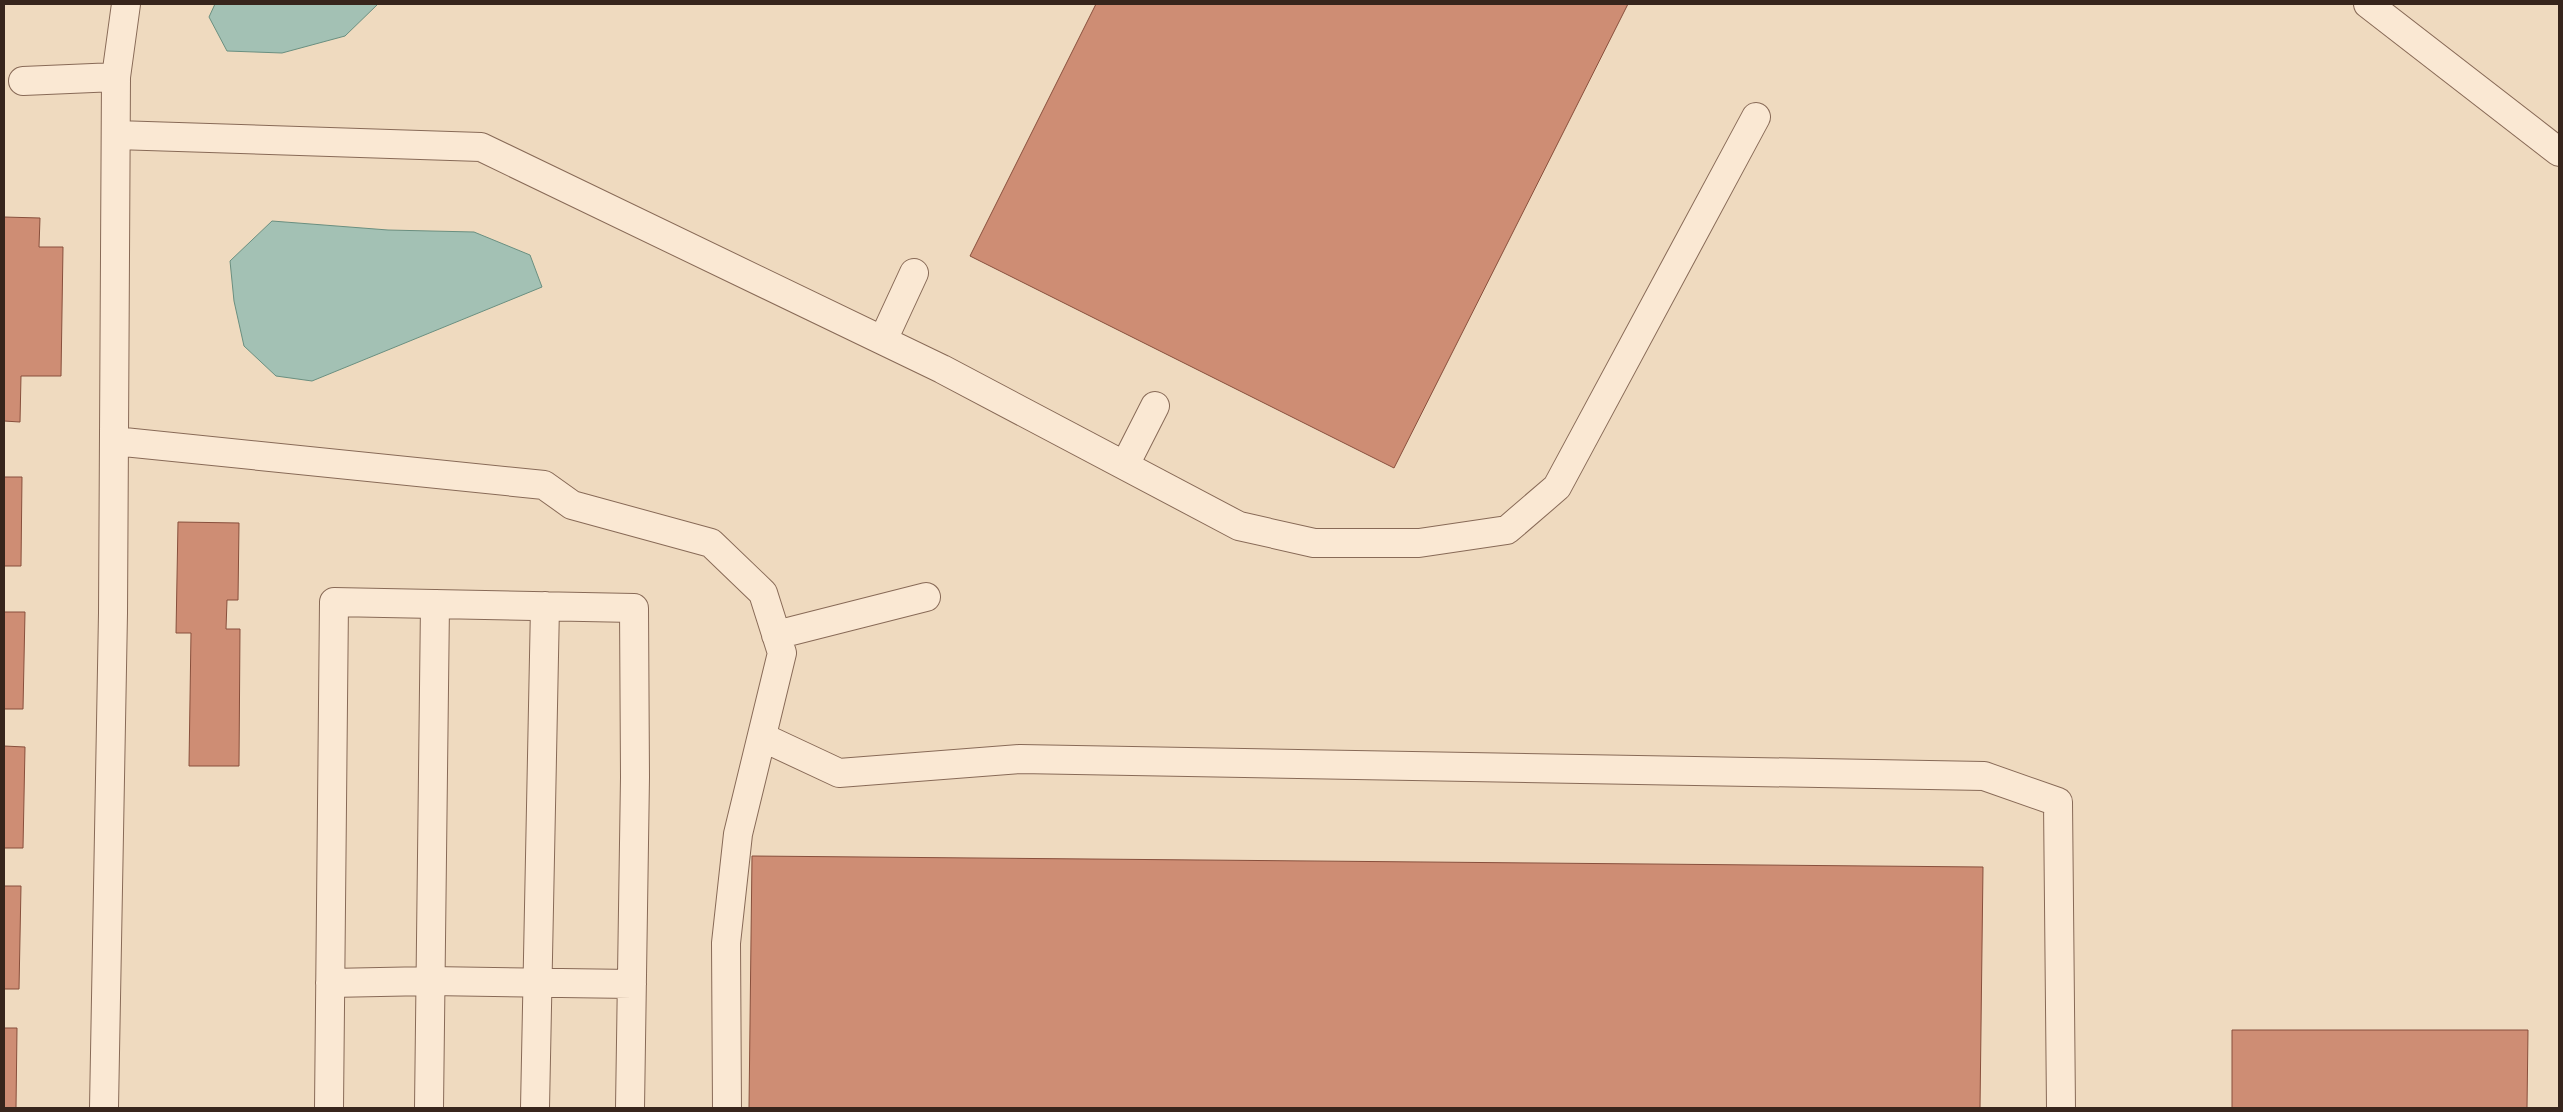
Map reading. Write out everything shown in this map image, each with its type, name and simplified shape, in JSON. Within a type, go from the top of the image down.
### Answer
[{"type":"lane","points":[[104,1108],[114,441],[116,77],[126,4]]},
{"type":"lane","points":[[2368,4],[2559,152]]},
{"type":"lane","points":[[23,81],[116,77]]},
{"type":"lane","points":[[116,135],[481,147],[883,340],[1240,526],[1314,544],[1419,543],[1507,530],[1557,487],[1756,117]]},
{"type":"lane","points":[[883,340],[914,273]]},
{"type":"lane","points":[[1125,466],[1155,406]]},
{"type":"lane","points":[[114,441],[544,485],[572,505],[711,543],[763,593],[782,653],[738,834],[726,943],[727,1108]]},
{"type":"lane","points":[[776,635],[926,597]]},
{"type":"lane","points":[[329,1108],[334,602],[634,608],[635,777],[630,1108]]},
{"type":"lane","points":[[429,1108],[435,604]]},
{"type":"lane","points":[[535,1108],[545,606]]},
{"type":"lane","points":[[762,737],[839,772],[1020,759],[1984,776],[2058,802],[2061,1108]]},
{"type":"lane","points":[[330,983],[538,981],[632,984]]},
{"type":"shaded area","points":[[215,4],[378,4],[345,36],[282,53],[227,51],[209,17]]},
{"type":"shaded area","points":[[272,221],[388,230],[474,232],[530,255],[542,287],[312,381],[276,376],[244,346],[234,301],[230,261]]},
{"type":"building","points":[[1096,4],[1628,4],[1394,468],[970,256]]},
{"type":"building","points":[[4,217],[40,218],[39,247],[63,247],[61,376],[21,376],[20,422],[4,421]]},
{"type":"building","points":[[4,477],[22,477],[21,566],[4,566]]},
{"type":"building","points":[[178,522],[239,523],[238,600],[227,600],[226,629],[240,629],[239,766],[189,766],[191,633],[176,633]]},
{"type":"building","points":[[4,612],[25,612],[23,709],[4,709]]},
{"type":"building","points":[[4,746],[25,747],[23,848],[4,848]]},
{"type":"building","points":[[752,856],[1983,867],[1980,1108],[749,1108]]},
{"type":"building","points":[[4,886],[21,886],[19,989],[4,989]]},
{"type":"building","points":[[4,1028],[17,1028],[16,1108],[4,1108]]},
{"type":"building","points":[[2232,1030],[2528,1030],[2527,1108],[2232,1108]]}]
